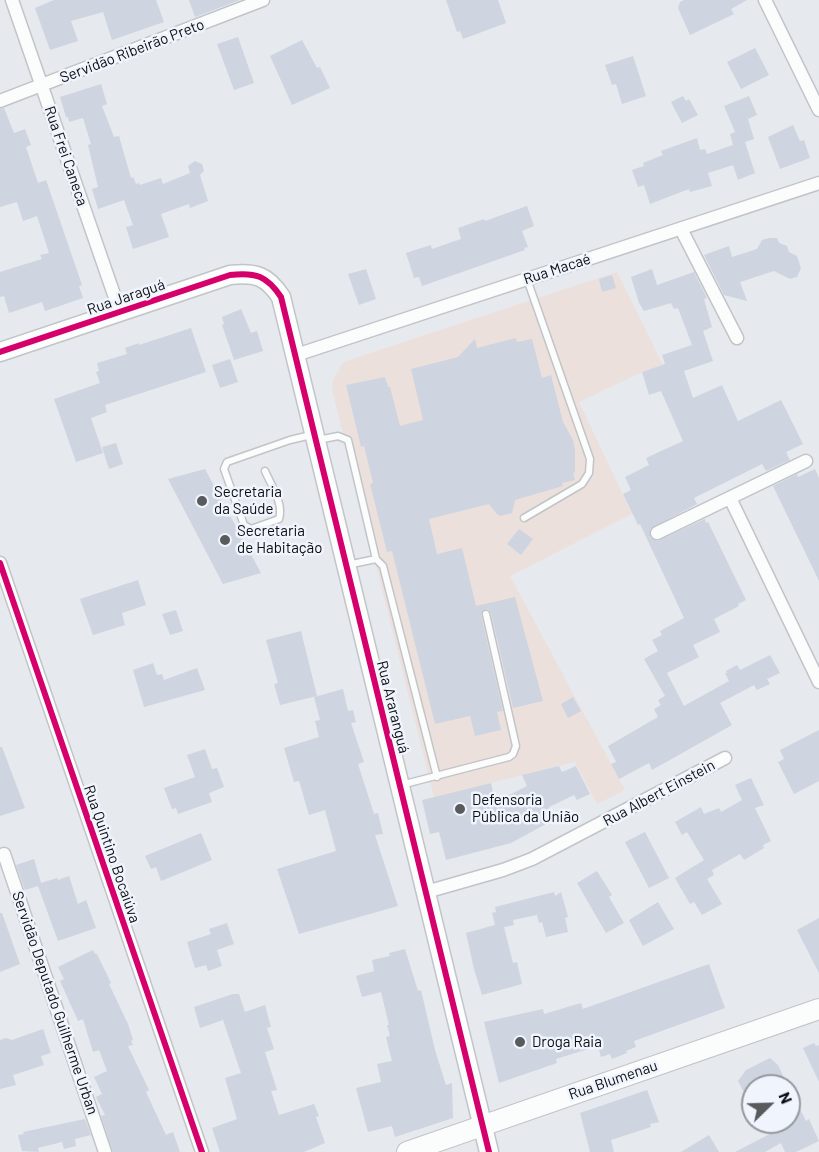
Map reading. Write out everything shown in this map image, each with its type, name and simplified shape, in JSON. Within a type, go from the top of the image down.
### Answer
[{"type":"main road","name":"Rua Blumenau","points":[[407,1152],[819,1009]]},
{"type":"street","name":"Rua Frei Caneca","points":[[12,0],[120,312]]},
{"type":"street","name":"Servidão Ribeirão Preto","points":[[0,101],[263,0]]},
{"type":"street","points":[[765,0],[819,110]]},
{"type":"street","name":"Rua Macaé","points":[[296,356],[819,183]]},
{"type":"street","points":[[681,229],[737,338]]},
{"type":"street","name":"Rua Jaraguá","points":[[0,352],[230,274],[245,273],[260,276]]},
{"type":"street","name":"Rua Araranguá","points":[[260,276],[272,284],[281,297],[489,1152]]},
{"type":"street","points":[[657,533],[806,461]]},
{"type":"street","points":[[730,498],[819,682]]},
{"type":"street","name":"Rua Quintino Bocaiúva","points":[[0,563],[202,1152]]},
{"type":"street","name":"Rua Albert Einstein","points":[[426,892],[532,860],[725,758]]},
{"type":"street","name":"Servidão Deputado Guilherme Urban","points":[[4,854],[105,1152]]},
{"type":"lane","points":[[524,518],[582,484],[589,473],[590,459],[527,279]]},
{"type":"lane","points":[[265,471],[280,508],[280,516],[279,519],[251,530],[244,525],[224,469],[227,462],[290,440],[338,436],[348,440],[376,559],[383,566],[437,777]]},
{"type":"lane","points":[[346,566],[376,559]]},
{"type":"lane","points":[[400,785],[509,757],[514,750],[516,746],[486,614]]},
{"type":"shaded area","points":[[617,272],[663,365],[642,372],[579,402],[632,514],[510,576],[625,790],[597,804],[575,762],[434,797],[332,390],[333,380],[346,361]]},
{"type":"building","points":[[54,0],[156,0],[164,22],[112,40],[103,12],[71,21],[78,41],[50,50],[35,8]]},
{"type":"building","points":[[189,0],[240,0],[195,17]]},
{"type":"building","points":[[446,0],[498,0],[506,23],[463,39],[460,31],[457,32]]},
{"type":"building","points":[[684,0],[747,0],[731,9],[734,14],[690,35],[678,8],[680,2]]},
{"type":"building","points":[[238,37],[254,83],[234,90],[217,44]]},
{"type":"building","points":[[302,40],[317,68],[320,67],[330,88],[292,105],[270,56]]},
{"type":"building","points":[[755,48],[769,75],[741,89],[727,62]]},
{"type":"building","points":[[633,56],[646,96],[622,104],[616,84],[612,85],[605,65]]},
{"type":"building","points":[[101,84],[107,104],[102,106],[114,137],[119,136],[131,178],[133,177],[136,184],[140,185],[161,178],[163,184],[190,173],[188,166],[195,161],[202,164],[204,171],[200,175],[208,201],[190,208],[189,204],[161,214],[169,237],[133,249],[126,227],[133,225],[124,200],[98,209],[92,189],[98,187],[88,145],[91,144],[83,118],[69,122],[60,97]]},
{"type":"building","points":[[683,96],[686,101],[689,99],[698,115],[682,123],[671,102]]},
{"type":"building","points":[[749,96],[757,115],[748,119],[754,139],[745,142],[755,173],[738,180],[733,165],[708,173],[712,186],[690,192],[689,189],[650,204],[644,185],[638,187],[632,170],[663,155],[661,151],[697,138],[700,150],[705,149],[707,154],[733,145],[730,134],[735,132],[724,106]]},
{"type":"building","points":[[4,108],[14,133],[25,129],[31,145],[26,147],[38,183],[46,180],[82,285],[79,286],[83,298],[45,311],[42,302],[9,313],[4,296],[0,297],[0,272],[42,259],[40,255],[49,253],[37,216],[23,221],[17,202],[0,207],[0,109]]},
{"type":"building","points":[[793,125],[800,141],[804,140],[810,158],[780,169],[768,137]]},
{"type":"building","points":[[527,206],[534,226],[522,231],[528,247],[524,248],[525,250],[422,286],[419,277],[414,278],[406,253],[431,245],[432,249],[461,239],[458,228]]},
{"type":"building","points":[[777,238],[779,243],[787,246],[789,252],[797,256],[801,268],[797,277],[790,279],[774,271],[740,282],[747,301],[724,295],[704,255],[729,246],[732,257],[757,249],[762,240]]},
{"type":"building","points":[[366,269],[376,299],[359,305],[348,274]]},
{"type":"building","points":[[652,269],[657,285],[694,272],[707,298],[704,299],[712,327],[703,331],[713,361],[684,371],[693,398],[722,385],[738,421],[781,400],[803,444],[786,452],[790,460],[766,471],[762,464],[694,498],[697,504],[650,529],[650,537],[657,541],[705,519],[746,600],[714,619],[720,632],[693,645],[699,657],[667,673],[684,706],[729,681],[726,671],[737,665],[740,670],[770,655],[780,673],[767,679],[770,684],[757,690],[754,685],[720,703],[732,725],[652,770],[649,763],[619,779],[611,764],[616,762],[608,746],[658,717],[654,709],[661,705],[658,700],[665,696],[644,659],[658,651],[652,640],[662,635],[660,631],[684,618],[640,524],[638,525],[623,494],[631,490],[625,477],[649,465],[646,458],[683,441],[661,391],[649,395],[642,372],[665,364],[662,355],[692,345],[678,308],[674,309],[671,303],[644,311],[639,303],[631,277]]},
{"type":"building","points":[[612,275],[616,288],[602,292],[599,279]]},
{"type":"building","points":[[241,309],[251,333],[257,331],[263,351],[234,360],[222,325],[224,324],[222,317]]},
{"type":"building","points":[[191,328],[206,372],[105,405],[107,412],[91,418],[103,453],[76,462],[54,399],[100,383],[96,372],[99,371],[97,363],[127,354],[125,348]]},
{"type":"building","points":[[516,338],[517,342],[532,339],[542,378],[551,375],[563,422],[573,440],[575,480],[562,483],[563,486],[515,500],[512,513],[501,516],[489,504],[429,519],[437,554],[462,548],[476,606],[515,597],[543,701],[513,708],[491,613],[488,609],[483,610],[481,615],[503,711],[497,712],[501,730],[475,736],[470,716],[435,724],[392,551],[387,552],[370,484],[373,483],[366,454],[364,446],[361,447],[346,385],[385,377],[390,387],[400,426],[423,420],[411,369],[458,357],[475,339],[477,348]]},
{"type":"building","points":[[230,359],[238,382],[220,388],[212,365]]},
{"type":"building","points":[[116,443],[123,464],[109,469],[102,447]]},
{"type":"building","points":[[205,469],[261,573],[223,584],[168,479]]},
{"type":"building","points":[[815,469],[819,478],[819,581],[773,486],[797,474],[798,477]]},
{"type":"building","points":[[519,529],[533,539],[521,555],[507,544]]},
{"type":"building","points":[[138,580],[146,605],[122,613],[125,625],[93,635],[80,599]]},
{"type":"building","points":[[176,610],[183,631],[170,635],[162,614]]},
{"type":"building","points":[[301,631],[317,696],[280,705],[274,684],[278,683],[266,640]]},
{"type":"building","points":[[153,663],[157,675],[162,674],[164,680],[197,668],[205,690],[144,707],[133,670]]},
{"type":"building","points":[[343,689],[348,711],[353,710],[356,722],[351,723],[364,762],[358,764],[374,814],[378,813],[383,834],[375,835],[398,906],[299,934],[277,869],[336,851],[325,810],[309,815],[299,781],[294,782],[284,748],[319,737],[315,721],[320,720],[314,697]]},
{"type":"building","points":[[573,697],[581,711],[568,718],[561,704]]},
{"type":"building","points":[[819,730],[819,781],[794,794],[778,762],[784,759],[780,750]]},
{"type":"building","points":[[0,747],[2,747],[25,808],[0,816]]},
{"type":"building","points":[[205,749],[212,769],[217,768],[224,787],[209,793],[212,802],[178,814],[176,808],[172,809],[164,788],[195,777],[187,755]]},
{"type":"building","points":[[559,766],[562,772],[576,766],[590,794],[577,800],[574,795],[549,807],[555,819],[511,843],[446,860],[439,832],[430,834],[422,800],[491,783],[495,802],[527,786],[522,775]]},
{"type":"building","points":[[751,778],[764,805],[755,808],[771,841],[744,860],[740,854],[712,870],[714,875],[707,879],[722,904],[702,915],[694,902],[690,904],[675,878],[704,860],[687,832],[682,835],[675,822],[701,807],[704,814],[719,808],[721,812],[742,800],[735,785]]},
{"type":"building","points":[[645,832],[669,878],[649,888],[625,842]]},
{"type":"building","points":[[201,833],[212,860],[161,881],[156,867],[151,869],[145,856]]},
{"type":"building","points":[[34,859],[41,883],[69,876],[78,904],[86,900],[96,928],[58,941],[38,886],[25,890],[16,865]]},
{"type":"building","points":[[597,871],[612,895],[609,897],[624,923],[606,933],[577,883]]},
{"type":"building","points":[[554,892],[555,896],[561,892],[568,917],[565,918],[568,932],[546,937],[542,922],[539,923],[537,915],[513,920],[514,925],[504,927],[513,963],[517,962],[522,984],[482,995],[466,933],[495,925],[492,913],[496,912],[495,907]]},
{"type":"building","points":[[658,902],[674,929],[643,946],[629,920]]},
{"type":"building","points":[[0,913],[2,913],[20,964],[0,972]]},
{"type":"building","points":[[819,918],[819,973],[797,930]]},
{"type":"building","points":[[227,923],[234,944],[217,950],[222,966],[208,971],[206,965],[195,968],[187,942],[211,934],[209,929]]},
{"type":"building","points":[[405,949],[418,991],[421,990],[446,1085],[452,1083],[453,1118],[395,1137],[392,1126],[368,1132],[356,1088],[381,1082],[377,1064],[392,1061],[386,1037],[390,1036],[387,1025],[389,1025],[381,992],[362,997],[356,976],[374,971],[372,960],[390,956],[389,953]]},
{"type":"building","points":[[93,950],[111,983],[109,984],[128,1024],[133,1045],[128,1046],[149,1090],[146,1092],[166,1135],[173,1132],[180,1152],[113,1152],[101,1116],[105,1115],[96,1097],[102,1094],[94,1077],[107,1071],[99,1050],[93,1052],[83,1019],[78,1021],[60,981],[64,979],[58,967]]},
{"type":"building","points":[[709,964],[725,1008],[634,1041],[636,1047],[612,1059],[610,1054],[601,1057],[598,1046],[556,1059],[557,1063],[499,1083],[484,1022],[543,1009],[544,1014],[581,1003],[583,1009]]},
{"type":"building","points":[[239,994],[245,1012],[265,1005],[271,1027],[267,1028],[274,1049],[265,1052],[277,1090],[271,1091],[279,1115],[314,1104],[325,1143],[304,1152],[220,1152],[212,1128],[237,1119],[225,1078],[241,1073],[223,1020],[200,1028],[194,1007]]},
{"type":"building","points":[[43,1029],[51,1053],[41,1056],[44,1065],[13,1075],[16,1085],[0,1089],[0,1040],[6,1038],[12,1040]]},
{"type":"building","points":[[814,1043],[816,1046],[819,1045],[819,1082],[803,1048]]},
{"type":"building","points":[[770,1058],[778,1065],[782,1074],[743,1074],[746,1070]]},
{"type":"building","points":[[647,1090],[659,1122],[650,1124],[651,1127],[611,1140],[614,1152],[590,1152],[580,1113]]},
{"type":"building","points":[[801,1111],[806,1121],[809,1119],[819,1141],[796,1152],[785,1152],[781,1143],[765,1152],[735,1152],[770,1134],[801,1134]]},
{"type":"building","points":[[85,1119],[91,1135],[75,1139],[76,1146],[64,1149],[62,1142],[38,1148],[39,1152],[22,1151],[18,1135],[24,1134],[23,1132]]},
{"type":"building","points":[[709,1135],[719,1152],[681,1152]]},
{"type":"cycle path","points":[[0,352],[230,275],[247,274],[260,277],[271,284],[281,297],[489,1152]]},
{"type":"cycle path","points":[[0,563],[202,1152]]},
{"type":"place","name":"Secretaria da Saúde","points":[[202,501]]},
{"type":"place","name":"Secretaria de Habitação","points":[[225,540]]},
{"type":"place","name":"Defensoria Pública da União","points":[[460,809]]},
{"type":"place","name":"Droga Raia","points":[[520,1042]]}]
